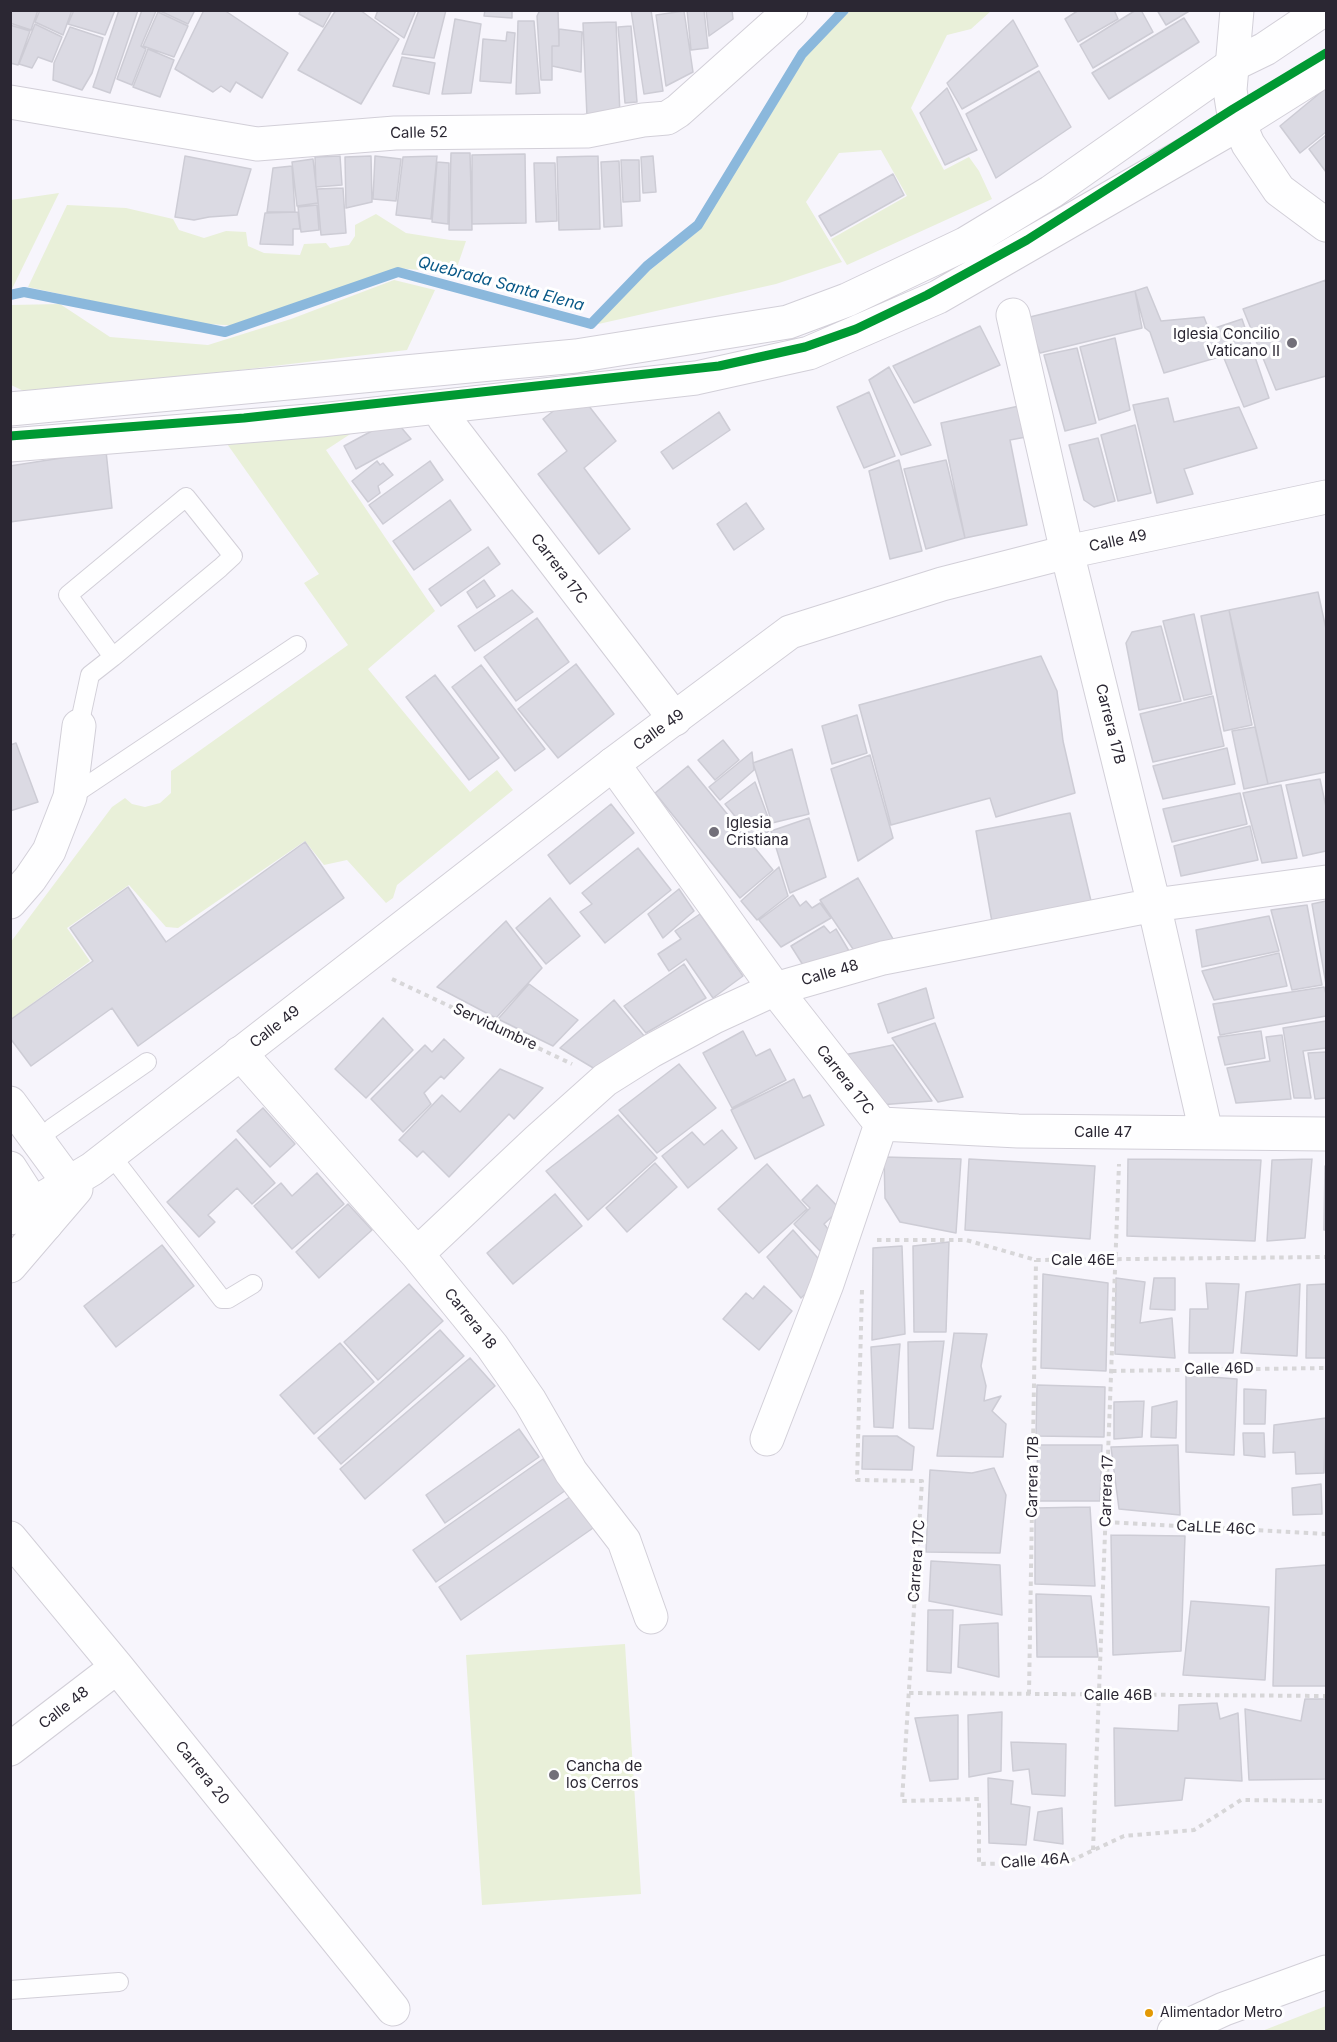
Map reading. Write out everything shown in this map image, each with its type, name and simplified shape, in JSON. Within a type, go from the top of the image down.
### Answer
[{"type":"street","name":"Calle 52","points":[[10,102],[257,144],[395,133],[587,131],[643,120],[667,118],[678,111],[791,10]]},
{"type":"street","points":[[1237,10],[1230,90],[1233,108],[1248,144],[1279,190],[1326,225]]},
{"type":"street","points":[[10,409],[576,356],[788,322],[847,300],[964,244],[1051,192],[1232,65],[1265,49],[1323,10]]},
{"type":"street","points":[[10,445],[321,420],[696,378],[809,353],[938,297],[1240,123],[1326,69]]},
{"type":"street","name":"Carrera 17B","points":[[1014,315],[1067,552],[1154,905],[1206,1132]]},
{"type":"street","name":"Carrera 17C","points":[[444,418],[675,719]]},
{"type":"street","name":"Calle 49","points":[[10,1266],[30,1215],[87,1174],[614,764],[790,632],[942,584],[1067,552],[1326,497]]},
{"type":"street","points":[[10,902],[30,879],[49,851],[70,797],[79,726]]},
{"type":"street","name":"Carrera 17C","points":[[614,764],[775,989],[880,1124],[827,1284],[767,1439]]},
{"type":"street","name":"Calle 48","points":[[417,1254],[605,1080],[651,1051],[714,1017],[775,989],[883,958],[1154,905],[1326,882]]},
{"type":"street","name":"Carrera 18","points":[[240,1053],[417,1254],[492,1346],[530,1401],[571,1472],[624,1541],[651,1617]]},
{"type":"street","points":[[10,1103],[38,1140],[87,1174]]},
{"type":"street","name":"Calle 47","points":[[880,1124],[1018,1131],[1326,1134]]},
{"type":"street","points":[[10,1168],[30,1215]]},
{"type":"street","name":"Carrera 20","points":[[10,1538],[393,2009]]},
{"type":"street","name":"Calle 48","points":[[10,1749],[117,1667]]},
{"type":"street","points":[[1174,2031],[1224,2009],[1326,1972]]},
{"type":"lane","points":[[79,726],[90,675],[112,657],[233,556],[186,497],[68,595],[112,657]]},
{"type":"lane","points":[[70,797],[297,645]]},
{"type":"lane","points":[[38,1140],[147,1062]]},
{"type":"lane","points":[[87,1174],[222,1299],[228,1299],[253,1284]]},
{"type":"lane","points":[[10,1990],[119,1982]]},
{"type":"path","name":"Servidumbre","points":[[384,975],[605,1080]]},
{"type":"path","name":"Carrera 17","points":[[1094,1850],[1121,1132]]},
{"type":"path","name":"Cale 46E","points":[[842,1239],[966,1240],[1036,1260],[1326,1257]]},
{"type":"path","name":"Carrera 17B","points":[[1029,1694],[1036,1260]]},
{"type":"path","name":"Carrera 17C","points":[[862,1286],[857,1480],[922,1481],[902,1801]]},
{"type":"path","name":"Calle 46D","points":[[1112,1371],[1326,1368]]},
{"type":"path","name":"CaLLE 46C","points":[[1106,1522],[1326,1534]]},
{"type":"path","name":"Calle 46B","points":[[909,1693],[1326,1696]]},
{"type":"path","name":"Calle 46A","points":[[902,1801],[979,1799],[979,1864],[1068,1862],[1124,1836],[1194,1830],[1241,1800],[1326,1801]]},
{"type":"green space","points":[[850,11],[991,11],[971,29],[947,35],[911,108],[944,170],[969,157],[979,171],[992,199],[847,265],[831,239],[907,196],[881,150],[839,153],[806,202],[842,262],[776,284],[594,325],[649,271],[697,232],[807,54]]},
{"type":"green space","points":[[59,193],[11,291],[11,200]]},
{"type":"green space","points":[[67,205],[126,208],[173,219],[179,230],[204,238],[226,231],[246,232],[248,246],[264,253],[300,255],[304,244],[326,243],[330,248],[349,245],[355,236],[355,225],[376,214],[406,233],[466,241],[455,273],[396,268],[353,288],[293,304],[239,326],[180,322],[28,287]]},
{"type":"green space","points":[[394,280],[435,290],[407,350],[32,395],[11,385],[11,305],[60,304],[110,337],[208,345],[291,319]]},
{"type":"green space","points":[[361,427],[326,450],[435,611],[368,669],[470,792],[497,770],[513,790],[397,885],[393,898],[386,903],[347,860],[324,865],[305,841],[178,928],[166,927],[129,885],[67,928],[90,961],[11,1019],[10,943],[112,807],[125,798],[132,804],[145,807],[160,803],[171,793],[171,771],[348,645],[304,583],[319,574],[225,441]]},
{"type":"green space","name":"Cancha de los Cerros","points":[[625,1644],[641,1894],[482,1905],[466,1655]]},
{"type":"green space","points":[[1326,2006],[1326,2031],[1262,2031]]},
{"type":"building","points":[[10,10],[38,10],[31,30],[10,23]]},
{"type":"building","points":[[40,10],[72,10],[63,35],[35,22]]},
{"type":"building","points":[[74,10],[115,10],[105,35],[68,24]]},
{"type":"building","points":[[119,10],[138,10],[110,93],[93,87]]},
{"type":"building","points":[[142,10],[156,11],[141,46],[146,49],[132,85],[117,79]]},
{"type":"building","points":[[158,10],[195,10],[188,24]]},
{"type":"building","points":[[204,10],[224,10],[288,53],[262,98],[236,82],[230,92],[221,86],[213,92],[175,69]]},
{"type":"building","points":[[301,10],[332,10],[323,27],[299,14]]},
{"type":"building","points":[[336,10],[360,10],[399,39],[361,104],[298,70]]},
{"type":"building","points":[[378,10],[416,10],[404,38],[375,18]]},
{"type":"building","points":[[419,10],[446,10],[434,58],[402,54]]},
{"type":"building","points":[[485,10],[512,10],[512,18],[484,16]]},
{"type":"building","points":[[540,10],[558,10],[559,46],[552,46],[552,80],[541,80],[537,16]]},
{"type":"building","points":[[631,10],[651,10],[663,91],[644,94]]},
{"type":"building","points":[[687,10],[704,10],[708,48],[691,50]]},
{"type":"building","points":[[706,10],[732,10],[733,19],[709,36]]},
{"type":"building","points":[[1079,10],[1114,10],[1118,19],[1078,42],[1065,19]]},
{"type":"building","points":[[1136,10],[1141,10],[1153,32],[1093,68],[1080,45]]},
{"type":"building","points":[[1157,10],[1191,10],[1166,25]]},
{"type":"building","points":[[684,11],[693,72],[666,86],[656,15]]},
{"type":"building","points":[[158,12],[188,26],[174,57],[143,46]]},
{"type":"building","points":[[1184,18],[1199,42],[1109,99],[1092,73]]},
{"type":"building","points":[[455,19],[481,24],[471,93],[442,94]]},
{"type":"building","points":[[1013,20],[1038,66],[962,109],[947,83]]},
{"type":"building","points":[[518,21],[534,21],[540,93],[516,94]]},
{"type":"building","points":[[616,22],[620,115],[587,117],[583,23]]},
{"type":"building","points":[[35,24],[62,37],[52,62],[38,57],[32,68],[19,64]]},
{"type":"building","points":[[10,25],[30,31],[18,65],[10,63]]},
{"type":"building","points":[[631,26],[637,102],[625,103],[618,27]]},
{"type":"building","points":[[70,27],[103,38],[92,73],[82,90],[53,80],[54,63]]},
{"type":"building","points":[[559,29],[582,32],[581,72],[552,66],[552,46],[559,46]]},
{"type":"building","points":[[507,32],[515,33],[511,83],[480,81],[483,39],[506,41]]},
{"type":"building","points":[[148,49],[174,60],[160,97],[133,87]]},
{"type":"building","points":[[402,57],[435,63],[429,94],[393,86]]},
{"type":"building","points":[[1039,71],[1071,127],[996,178],[966,114]]},
{"type":"building","points":[[947,88],[977,150],[945,165],[920,113]]},
{"type":"building","points":[[1326,88],[1326,132],[1300,153],[1280,126]]},
{"type":"building","points":[[1326,135],[1326,172],[1309,149]]},
{"type":"building","points":[[451,153],[470,153],[472,230],[449,230]]},
{"type":"building","points":[[525,154],[526,223],[472,224],[472,155]]},
{"type":"building","points":[[185,156],[251,169],[237,215],[194,220],[175,217]]},
{"type":"building","points":[[340,156],[342,185],[316,187],[315,157]]},
{"type":"building","points":[[371,156],[372,202],[346,208],[345,157]]},
{"type":"building","points":[[375,156],[401,159],[396,201],[373,199]]},
{"type":"building","points":[[437,156],[431,219],[396,215],[403,157]]},
{"type":"building","points":[[598,156],[600,229],[559,230],[557,157]]},
{"type":"building","points":[[653,156],[656,192],[643,193],[641,157]]},
{"type":"building","points":[[313,159],[318,203],[297,206],[292,162]]},
{"type":"building","points":[[621,160],[639,160],[640,201],[623,202]]},
{"type":"building","points":[[619,161],[622,226],[604,227],[601,162]]},
{"type":"building","points":[[437,162],[449,163],[448,224],[432,222]]},
{"type":"building","points":[[534,163],[555,163],[557,221],[536,222]]},
{"type":"building","points":[[292,166],[295,212],[267,212],[273,168]]},
{"type":"building","points":[[893,174],[904,195],[831,236],[819,216]]},
{"type":"building","points":[[343,188],[346,233],[321,235],[317,189]]},
{"type":"building","points":[[317,205],[319,230],[301,232],[298,207]]},
{"type":"building","points":[[298,212],[300,229],[293,229],[293,245],[260,244],[265,213]]},
{"type":"building","name":"Iglesia Concilio Vaticano II","points":[[1326,280],[1326,376],[1276,390],[1243,309]]},
{"type":"building","points":[[1147,287],[1161,321],[1204,317],[1219,357],[1164,373],[1150,332],[1145,328],[1135,291]]},
{"type":"building","points":[[1135,291],[1142,328],[1040,353],[1026,318]]},
{"type":"building","points":[[1242,319],[1269,398],[1244,407],[1212,329]]},
{"type":"building","points":[[980,326],[1000,365],[914,403],[893,366]]},
{"type":"building","points":[[1115,338],[1130,410],[1099,420],[1080,347]]},
{"type":"building","points":[[1077,348],[1096,423],[1065,431],[1044,355]]},
{"type":"building","points":[[889,367],[931,445],[901,455],[869,380]]},
{"type":"building","points":[[578,392],[616,441],[584,468],[630,529],[599,554],[538,474],[567,451],[543,419]]},
{"type":"building","points":[[869,392],[895,456],[864,468],[837,407]]},
{"type":"building","points":[[1168,398],[1174,422],[1239,407],[1257,448],[1184,469],[1193,494],[1157,503],[1133,405]]},
{"type":"building","points":[[1019,406],[1026,437],[1010,440],[1027,525],[965,538],[941,423]]},
{"type":"building","points":[[719,412],[730,430],[673,469],[661,452]]},
{"type":"building","points":[[394,419],[411,439],[356,469],[344,446]]},
{"type":"building","points":[[1135,425],[1151,493],[1118,501],[1101,435]]},
{"type":"building","points":[[1098,438],[1115,501],[1094,507],[1084,500],[1069,445]]},
{"type":"building","points":[[106,451],[112,508],[10,522],[10,466]]},
{"type":"building","points":[[899,460],[922,551],[890,559],[869,471]]},
{"type":"building","points":[[946,460],[965,538],[926,549],[904,469]]},
{"type":"building","points":[[377,461],[380,465],[383,463],[393,475],[378,486],[380,493],[368,502],[352,481]]},
{"type":"building","points":[[430,461],[443,480],[383,524],[369,505]]},
{"type":"building","points":[[450,500],[471,530],[414,570],[393,541]]},
{"type":"building","points":[[746,503],[764,529],[734,550],[717,524]]},
{"type":"building","points":[[488,547],[500,564],[441,606],[429,589]]},
{"type":"building","points":[[484,580],[495,596],[477,608],[467,592]]},
{"type":"building","points":[[512,590],[533,612],[475,651],[458,626]]},
{"type":"building","points":[[1318,592],[1326,629],[1326,772],[1268,784],[1229,610]]},
{"type":"building","points":[[1229,610],[1252,725],[1224,731],[1201,616]]},
{"type":"building","points":[[1194,614],[1212,694],[1184,700],[1163,621]]},
{"type":"building","points":[[537,618],[569,662],[516,701],[484,657]]},
{"type":"building","points":[[1161,626],[1181,701],[1139,710],[1126,643],[1132,632]]},
{"type":"building","points":[[1041,656],[1057,691],[1063,741],[1075,793],[996,817],[990,798],[891,825],[859,705]]},
{"type":"building","points":[[576,664],[614,714],[558,758],[518,709]]},
{"type":"building","points":[[481,665],[545,749],[515,771],[452,687]]},
{"type":"building","points":[[435,675],[499,758],[469,780],[406,697]]},
{"type":"building","points":[[1213,696],[1224,746],[1153,762],[1140,714]]},
{"type":"building","points":[[857,715],[867,753],[832,764],[822,726]]},
{"type":"building","points":[[1255,727],[1268,784],[1244,789],[1232,731]]},
{"type":"building","points":[[723,740],[739,760],[715,780],[698,760]]},
{"type":"building","points":[[16,743],[38,802],[10,811],[10,745]]},
{"type":"building","points":[[1227,748],[1235,784],[1163,799],[1153,766]]},
{"type":"building","points":[[792,749],[809,814],[772,823],[753,763]]},
{"type":"building","points":[[752,752],[754,770],[720,800],[709,787]]},
{"type":"building","points":[[870,755],[893,838],[858,861],[831,769]]},
{"type":"building","name":"Iglesia Cristiana","points":[[688,766],[773,870],[740,898],[655,793]]},
{"type":"building","points":[[1320,779],[1326,807],[1326,851],[1303,856],[1286,785]]},
{"type":"building","points":[[755,782],[772,828],[756,842],[725,804]]},
{"type":"building","points":[[1281,785],[1297,858],[1262,863],[1243,793]]},
{"type":"building","points":[[1240,793],[1247,824],[1172,842],[1163,809]]},
{"type":"building","points":[[611,804],[634,833],[570,884],[548,855]]},
{"type":"building","points":[[1070,813],[1091,901],[992,922],[976,831]]},
{"type":"building","points":[[809,818],[826,877],[790,893],[771,831]]},
{"type":"building","points":[[1250,826],[1258,860],[1181,876],[1174,846]]},
{"type":"building","points":[[305,842],[344,898],[138,1046],[112,1008],[31,1066],[10,1038],[10,1020],[93,961],[70,928],[128,887],[166,942]]},
{"type":"building","points":[[638,848],[671,890],[605,943],[580,912],[592,904],[582,893]]},
{"type":"building","points":[[779,867],[788,896],[757,920],[741,901]]},
{"type":"building","points":[[858,878],[896,944],[855,952],[820,900]]},
{"type":"building","points":[[679,889],[694,911],[663,938],[648,914]]},
{"type":"building","points":[[793,895],[800,906],[806,901],[812,908],[820,903],[831,918],[781,947],[759,920]]},
{"type":"building","points":[[550,898],[580,936],[546,964],[516,928]]},
{"type":"building","points":[[1326,901],[1326,984],[1312,904]]},
{"type":"building","points":[[1307,905],[1322,985],[1292,990],[1271,910]]},
{"type":"building","points":[[700,914],[743,976],[713,998],[686,959],[669,971],[658,954],[681,939],[675,931]]},
{"type":"building","points":[[1269,916],[1279,951],[1202,967],[1196,930]]},
{"type":"building","points":[[506,921],[542,968],[496,1018],[437,987]]},
{"type":"building","points":[[824,926],[830,933],[836,929],[849,951],[808,973],[791,946]]},
{"type":"building","points":[[1279,953],[1287,986],[1214,1000],[1202,971]]},
{"type":"building","points":[[684,964],[706,998],[646,1033],[624,1006]]},
{"type":"building","points":[[529,984],[578,1020],[553,1046],[498,1019]]},
{"type":"building","points":[[1324,987],[1326,1016],[1220,1035],[1213,1004]]},
{"type":"building","points":[[926,988],[934,1018],[888,1033],[878,1004]]},
{"type":"building","points":[[614,1000],[645,1037],[600,1072],[560,1048]]},
{"type":"building","points":[[383,1018],[413,1050],[366,1098],[335,1069]]},
{"type":"building","points":[[1326,1021],[1326,1048],[1303,1051],[1311,1098],[1294,1098],[1283,1028]]},
{"type":"building","points":[[935,1023],[963,1097],[938,1102],[892,1038]]},
{"type":"building","points":[[743,1031],[756,1056],[770,1049],[786,1080],[732,1108],[703,1053]]},
{"type":"building","points":[[1261,1031],[1265,1058],[1225,1065],[1218,1037]]},
{"type":"building","points":[[1282,1035],[1291,1099],[1236,1103],[1227,1068],[1270,1061],[1266,1037]]},
{"type":"building","points":[[444,1039],[464,1058],[444,1079],[441,1076],[424,1093],[431,1104],[403,1132],[371,1099],[425,1045],[432,1052]]},
{"type":"building","points":[[893,1045],[932,1101],[879,1105],[844,1055]]},
{"type":"building","points":[[1326,1052],[1326,1098],[1315,1099],[1308,1053]]},
{"type":"building","points":[[679,1064],[716,1108],[657,1153],[619,1110]]},
{"type":"building","points":[[500,1069],[543,1088],[514,1119],[509,1114],[449,1177],[423,1151],[417,1157],[399,1140],[442,1095],[460,1112]]},
{"type":"building","points":[[794,1079],[803,1098],[810,1095],[824,1125],[755,1159],[731,1110]]},
{"type":"building","points":[[263,1108],[295,1144],[270,1167],[237,1131]]},
{"type":"building","points":[[618,1115],[657,1158],[588,1220],[546,1171]]},
{"type":"building","points":[[722,1130],[737,1148],[688,1188],[662,1156],[692,1132],[704,1145]]},
{"type":"building","points":[[236,1139],[275,1183],[252,1204],[237,1188],[208,1215],[215,1222],[199,1237],[167,1202]]},
{"type":"building","points":[[884,1157],[961,1159],[956,1233],[900,1222],[885,1198]]},
{"type":"building","points":[[969,1159],[1095,1166],[1090,1239],[965,1230]]},
{"type":"building","points":[[1128,1159],[1261,1160],[1255,1241],[1127,1236]]},
{"type":"building","points":[[1312,1159],[1305,1238],[1267,1241],[1272,1160]]},
{"type":"building","points":[[655,1163],[677,1187],[627,1232],[606,1208]]},
{"type":"building","points":[[767,1164],[807,1209],[759,1253],[718,1209]]},
{"type":"building","points":[[1325,1166],[1326,1230],[1324,1230]]},
{"type":"building","points":[[317,1173],[344,1204],[292,1249],[254,1206],[281,1183],[292,1196]]},
{"type":"building","points":[[817,1185],[840,1209],[824,1224],[828,1229],[822,1253],[794,1224],[810,1208],[802,1200]]},
{"type":"building","points":[[555,1194],[582,1226],[513,1284],[487,1253]]},
{"type":"building","points":[[348,1204],[372,1230],[319,1278],[296,1252]]},
{"type":"building","points":[[793,1230],[824,1265],[816,1284],[801,1298],[767,1257]]},
{"type":"building","points":[[949,1242],[946,1332],[914,1332],[913,1246]]},
{"type":"building","points":[[162,1245],[194,1286],[116,1347],[84,1306]]},
{"type":"building","points":[[902,1246],[905,1334],[872,1340],[873,1248]]},
{"type":"building","points":[[1043,1274],[1108,1283],[1106,1371],[1041,1368]]},
{"type":"building","points":[[1116,1278],[1145,1282],[1140,1323],[1172,1318],[1175,1358],[1115,1354]]},
{"type":"building","points":[[1154,1278],[1175,1278],[1175,1310],[1150,1309]]},
{"type":"building","points":[[1206,1283],[1239,1284],[1233,1353],[1189,1353],[1190,1309],[1208,1309]]},
{"type":"building","points":[[409,1284],[443,1321],[378,1380],[344,1342]]},
{"type":"building","points":[[1300,1284],[1297,1356],[1241,1353],[1246,1292]]},
{"type":"building","points":[[1326,1284],[1326,1358],[1306,1358],[1307,1285]]},
{"type":"building","points":[[764,1286],[792,1311],[759,1350],[723,1319],[746,1293],[753,1299]]},
{"type":"building","points":[[440,1330],[464,1356],[341,1464],[318,1438]]},
{"type":"building","points":[[954,1333],[987,1334],[981,1366],[986,1386],[984,1401],[1001,1396],[992,1411],[1006,1424],[1003,1457],[937,1456]]},
{"type":"building","points":[[944,1341],[933,1429],[909,1428],[908,1342]]},
{"type":"building","points":[[340,1343],[374,1382],[314,1434],[280,1395]]},
{"type":"building","points":[[900,1344],[893,1428],[874,1427],[871,1347]]},
{"type":"building","points":[[470,1358],[495,1386],[365,1499],[340,1469]]},
{"type":"building","points":[[1186,1375],[1237,1379],[1234,1455],[1186,1452]]},
{"type":"building","points":[[1037,1385],[1105,1387],[1104,1437],[1036,1436]]},
{"type":"building","points":[[1244,1389],[1266,1390],[1265,1424],[1244,1424]]},
{"type":"building","points":[[1144,1401],[1142,1437],[1114,1439],[1114,1402]]},
{"type":"building","points":[[1177,1401],[1176,1438],[1151,1437],[1152,1407]]},
{"type":"building","points":[[1326,1418],[1324,1473],[1296,1474],[1295,1452],[1273,1453],[1274,1425]]},
{"type":"building","points":[[519,1429],[539,1457],[445,1523],[426,1495]]},
{"type":"building","points":[[1243,1433],[1264,1433],[1265,1457],[1244,1455]]},
{"type":"building","points":[[863,1436],[897,1436],[914,1447],[912,1470],[862,1469]]},
{"type":"building","points":[[1038,1445],[1102,1445],[1100,1501],[1036,1501]]},
{"type":"building","points":[[1178,1445],[1180,1515],[1119,1509],[1111,1447]]},
{"type":"building","points":[[543,1459],[566,1490],[436,1582],[413,1550]]},
{"type":"building","points":[[994,1468],[1006,1495],[1000,1553],[926,1552],[930,1470],[972,1473]]},
{"type":"building","points":[[1321,1484],[1322,1514],[1293,1515],[1292,1488]]},
{"type":"building","points":[[574,1494],[596,1526],[461,1620],[439,1587]]},
{"type":"building","points":[[1090,1507],[1095,1586],[1035,1584],[1035,1508]]},
{"type":"building","points":[[1111,1535],[1185,1536],[1181,1651],[1113,1655]]},
{"type":"building","points":[[931,1561],[1000,1565],[1002,1615],[929,1601]]},
{"type":"building","points":[[1326,1565],[1326,1686],[1273,1686],[1276,1569]]},
{"type":"building","points":[[1036,1594],[1091,1596],[1098,1657],[1037,1657]]},
{"type":"building","points":[[1191,1601],[1269,1607],[1265,1680],[1183,1675]]},
{"type":"building","points":[[928,1610],[953,1610],[951,1673],[927,1671]]},
{"type":"building","points":[[998,1623],[999,1677],[958,1667],[960,1625]]},
{"type":"building","points":[[1305,1699],[1326,1699],[1326,1779],[1249,1780],[1245,1709],[1301,1721]]},
{"type":"building","points":[[1217,1703],[1220,1719],[1238,1713],[1242,1781],[1185,1778],[1182,1800],[1115,1806],[1114,1728],[1178,1731],[1179,1705]]},
{"type":"building","points":[[1002,1712],[1001,1771],[969,1777],[968,1715]]},
{"type":"building","points":[[958,1715],[958,1779],[930,1781],[915,1718]]},
{"type":"building","points":[[1011,1742],[1066,1744],[1065,1796],[1032,1794],[1029,1769],[1013,1771]]},
{"type":"building","points":[[988,1778],[1013,1781],[1011,1804],[1030,1807],[1026,1845],[989,1843]]},
{"type":"building","points":[[1062,1808],[1063,1844],[1034,1840],[1038,1812]]},
{"type":"waterway","name":"Quebrada Santa Elena","points":[[10,295],[24,292],[225,332],[398,272],[591,324],[647,266],[698,225],[802,54],[844,10]]},
{"type":"transit line","points":[[10,436],[244,418],[719,366],[805,347],[856,329],[927,295],[1027,240],[1233,109],[1326,53]]},
{"type":"place","name":"Iglesia Concilio Vaticano II","points":[[1292,343]]},
{"type":"place","name":"Iglesia Cristiana","points":[[714,832]]},
{"type":"place","name":"Cancha de los Cerros","points":[[554,1775]]},
{"type":"place","name":"Alimentador Metro","points":[[1149,2013]]}]
